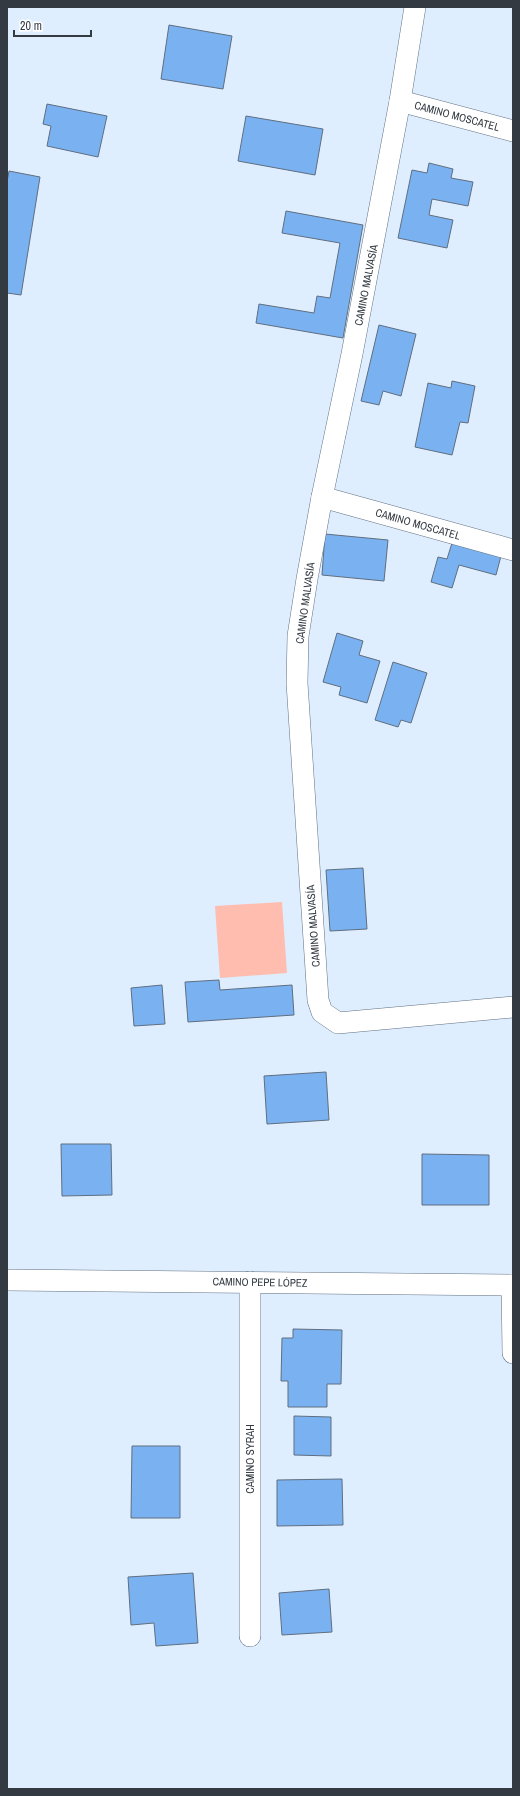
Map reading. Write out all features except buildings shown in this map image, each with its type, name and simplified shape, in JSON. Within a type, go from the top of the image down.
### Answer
[{"type":"street","name":"CAMINO MALVASÍA","points":[[415,7],[400,101],[352,354],[322,497],[298,636],[297,684],[318,1000],[322,1012],[338,1023],[513,1007]]},
{"type":"street","name":"CAMINO MOSCATEL","points":[[400,101],[513,131]]},
{"type":"street","name":"CAMINO MOSCATEL","points":[[322,497],[513,550]]},
{"type":"street","name":"CAMINO PEPE LÓPEZ","points":[[7,1280],[513,1285]]},
{"type":"street","name":"CAMINO SYRAH","points":[[250,1282],[250,1636]]},
{"type":"street","points":[[513,1285],[513,1353]]},
{"type":"shaded area","points":[[282,902],[287,973],[220,978],[215,906]]}]
